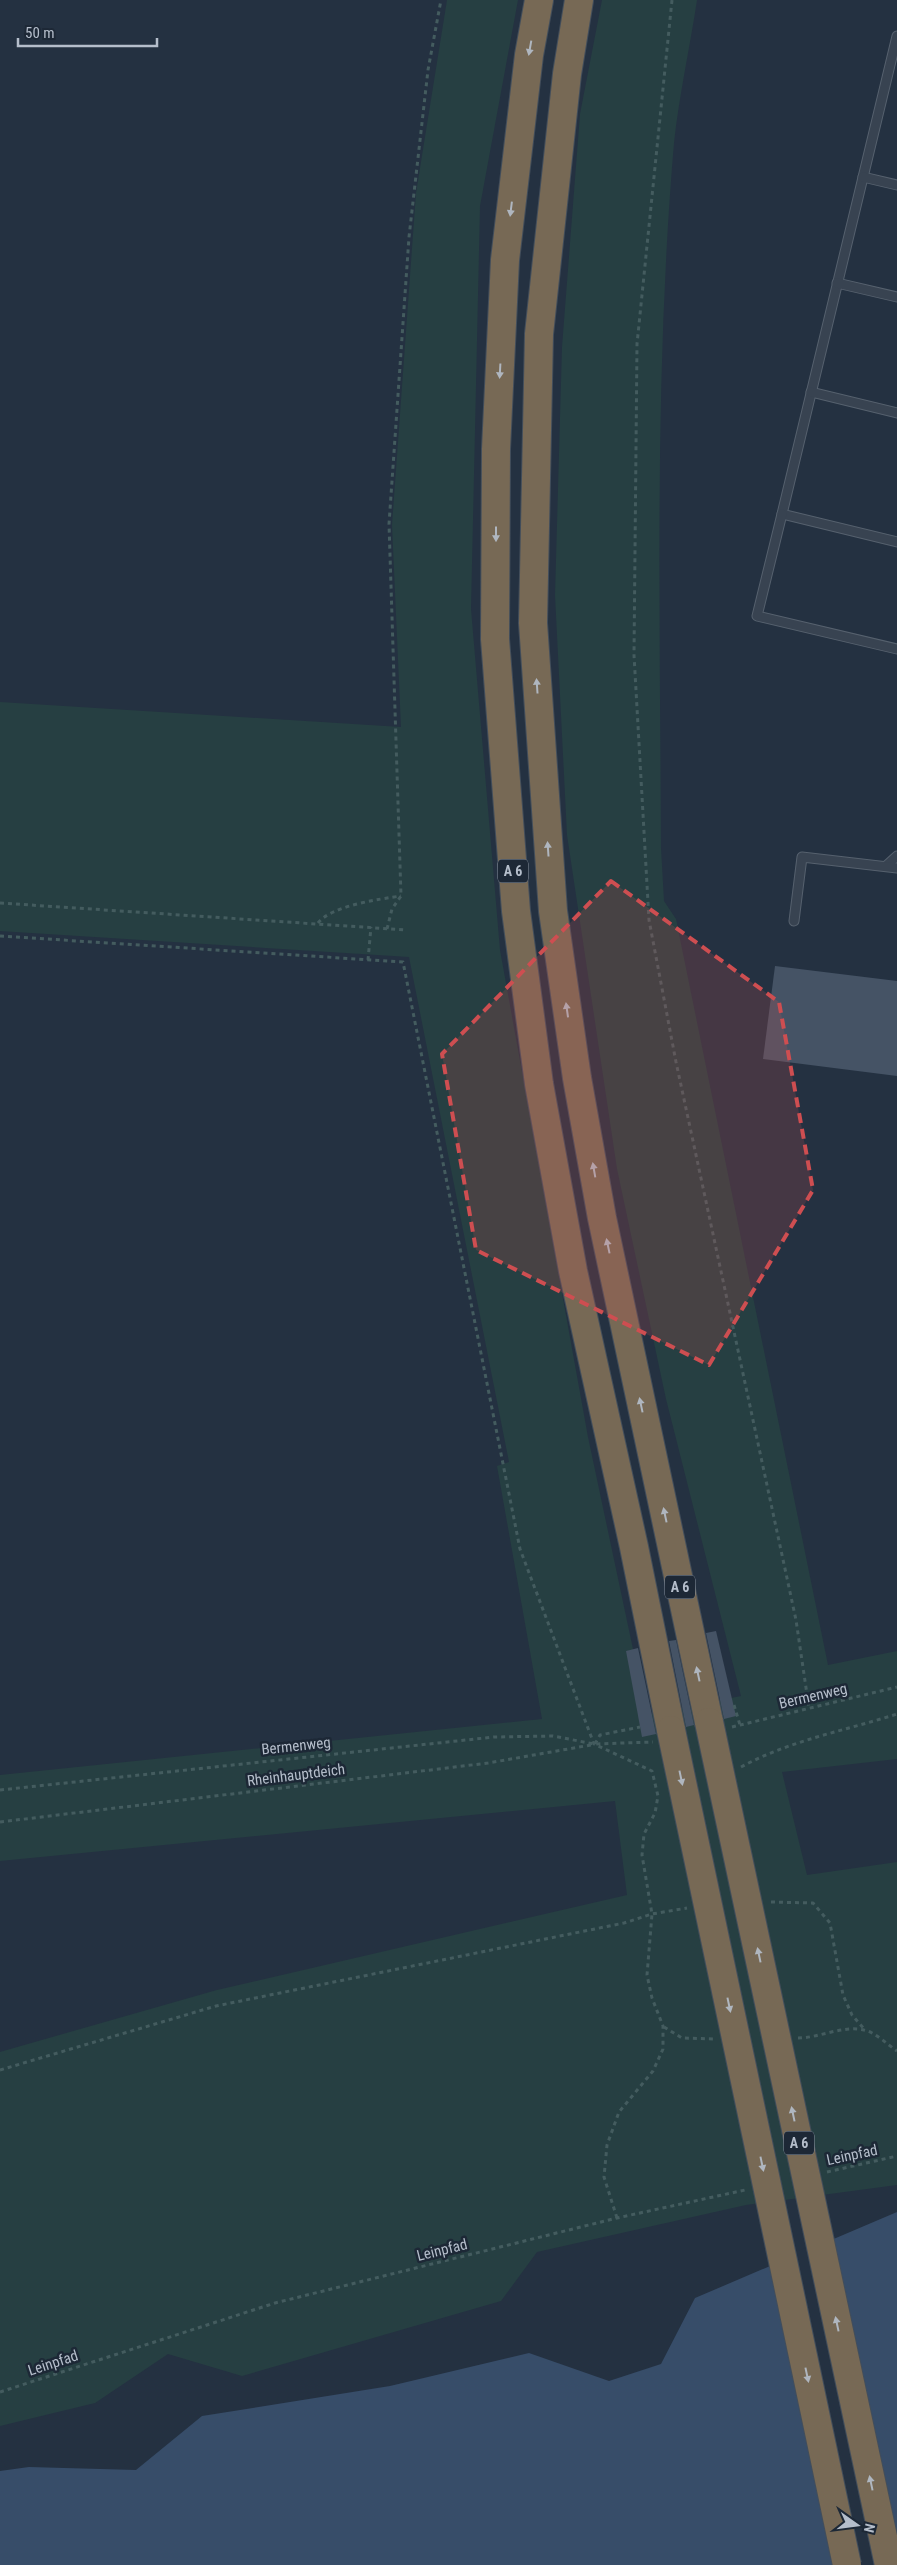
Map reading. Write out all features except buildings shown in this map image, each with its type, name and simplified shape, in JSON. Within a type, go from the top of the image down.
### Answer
[{"type":"highway","name":"A 6","points":[[539,0],[529,55],[506,260],[496,450],[495,639],[516,911],[539,1084],[573,1271],[634,1547],[847,2565]]},
{"type":"highway","name":"A 6","points":[[579,0],[566,74],[539,334],[533,623],[553,911],[577,1078],[602,1218],[721,1725],[889,2565]]},
{"type":"lane","points":[[897,36],[893,70],[863,177],[757,616],[897,649]]},
{"type":"lane","points":[[863,177],[897,185]]},
{"type":"lane","points":[[837,283],[897,297]]},
{"type":"lane","points":[[811,392],[897,413]]},
{"type":"lane","points":[[782,514],[897,542]]},
{"type":"lane","points":[[886,866],[897,856]]},
{"type":"lane","points":[[794,921],[802,857],[897,868]]},
{"type":"path","points":[[387,929],[392,909],[401,896],[389,524],[409,237],[428,70],[441,0]]},
{"type":"path","points":[[672,0],[637,344],[634,655],[649,920],[680,1081],[796,1620],[809,1708]]},
{"type":"path","points":[[318,924],[324,916],[377,900],[401,896]]},
{"type":"path","points":[[0,903],[407,930]]},
{"type":"path","points":[[368,960],[372,928]]},
{"type":"path","points":[[0,936],[404,962],[520,1549],[594,1744]]},
{"type":"path","name":"Bermenweg","points":[[721,1725],[740,1725],[897,1687]]},
{"type":"path","points":[[734,1705],[740,1725]]},
{"type":"path","points":[[766,1754],[806,1739],[897,1715]]},
{"type":"path","points":[[594,1744],[600,1735],[640,1727]]},
{"type":"path","name":"Bermenweg","points":[[0,1790],[494,1736],[553,1736],[594,1744],[652,1771],[658,1796],[655,1813],[644,1834],[642,1855],[652,1914]]},
{"type":"path","name":"Rheinhauptdeich","points":[[0,1822],[488,1763],[594,1744]]},
{"type":"path","points":[[768,1902],[813,1903],[830,1923],[843,1995],[852,2015],[865,2030],[897,2051]]},
{"type":"path","points":[[0,2070],[216,2006],[624,1923],[652,1914],[692,1907]]},
{"type":"path","points":[[617,2218],[604,2177],[607,2146],[619,2112],[653,2071],[663,2049],[663,2026],[652,1998],[647,1976],[652,1914]]},
{"type":"path","points":[[845,2029],[865,2030]]},
{"type":"path","name":"Leinpfad","points":[[820,2173],[897,2156]]},
{"type":"path","name":"Leinpfad","points":[[0,2392],[274,2303],[617,2218],[752,2188]]},
{"type":"highlighted area","points":[[611,881],[779,1002],[813,1190],[709,1365],[476,1250],[442,1054]]},
{"type":"green space","points":[[447,0],[518,0],[480,206],[471,609],[500,950],[588,1437],[647,1715],[741,1696],[666,1399],[617,1169],[567,835],[555,595],[562,347],[580,114],[602,0],[697,0],[674,143],[663,319],[659,583],[661,848],[664,901],[676,919],[828,1665],[897,1651],[897,1759],[782,1772],[807,1875],[897,1862],[897,2185],[746,2205],[537,2252],[501,2301],[242,2376],[168,2354],[95,2403],[0,2426],[0,2052],[217,1990],[627,1895],[615,1801],[0,1861],[0,1775],[542,1719],[497,1466],[509,1462],[409,957],[0,931],[0,702],[401,727],[392,525],[416,193]]},
{"type":"water","points":[[897,2212],[897,2565],[0,2565],[0,2471],[29,2467],[136,2470],[202,2416],[390,2386],[529,2353],[609,2381],[661,2364],[695,2298]]},
{"type":"pier","points":[[831,2237],[897,2565],[834,2565],[769,2263]]}]
